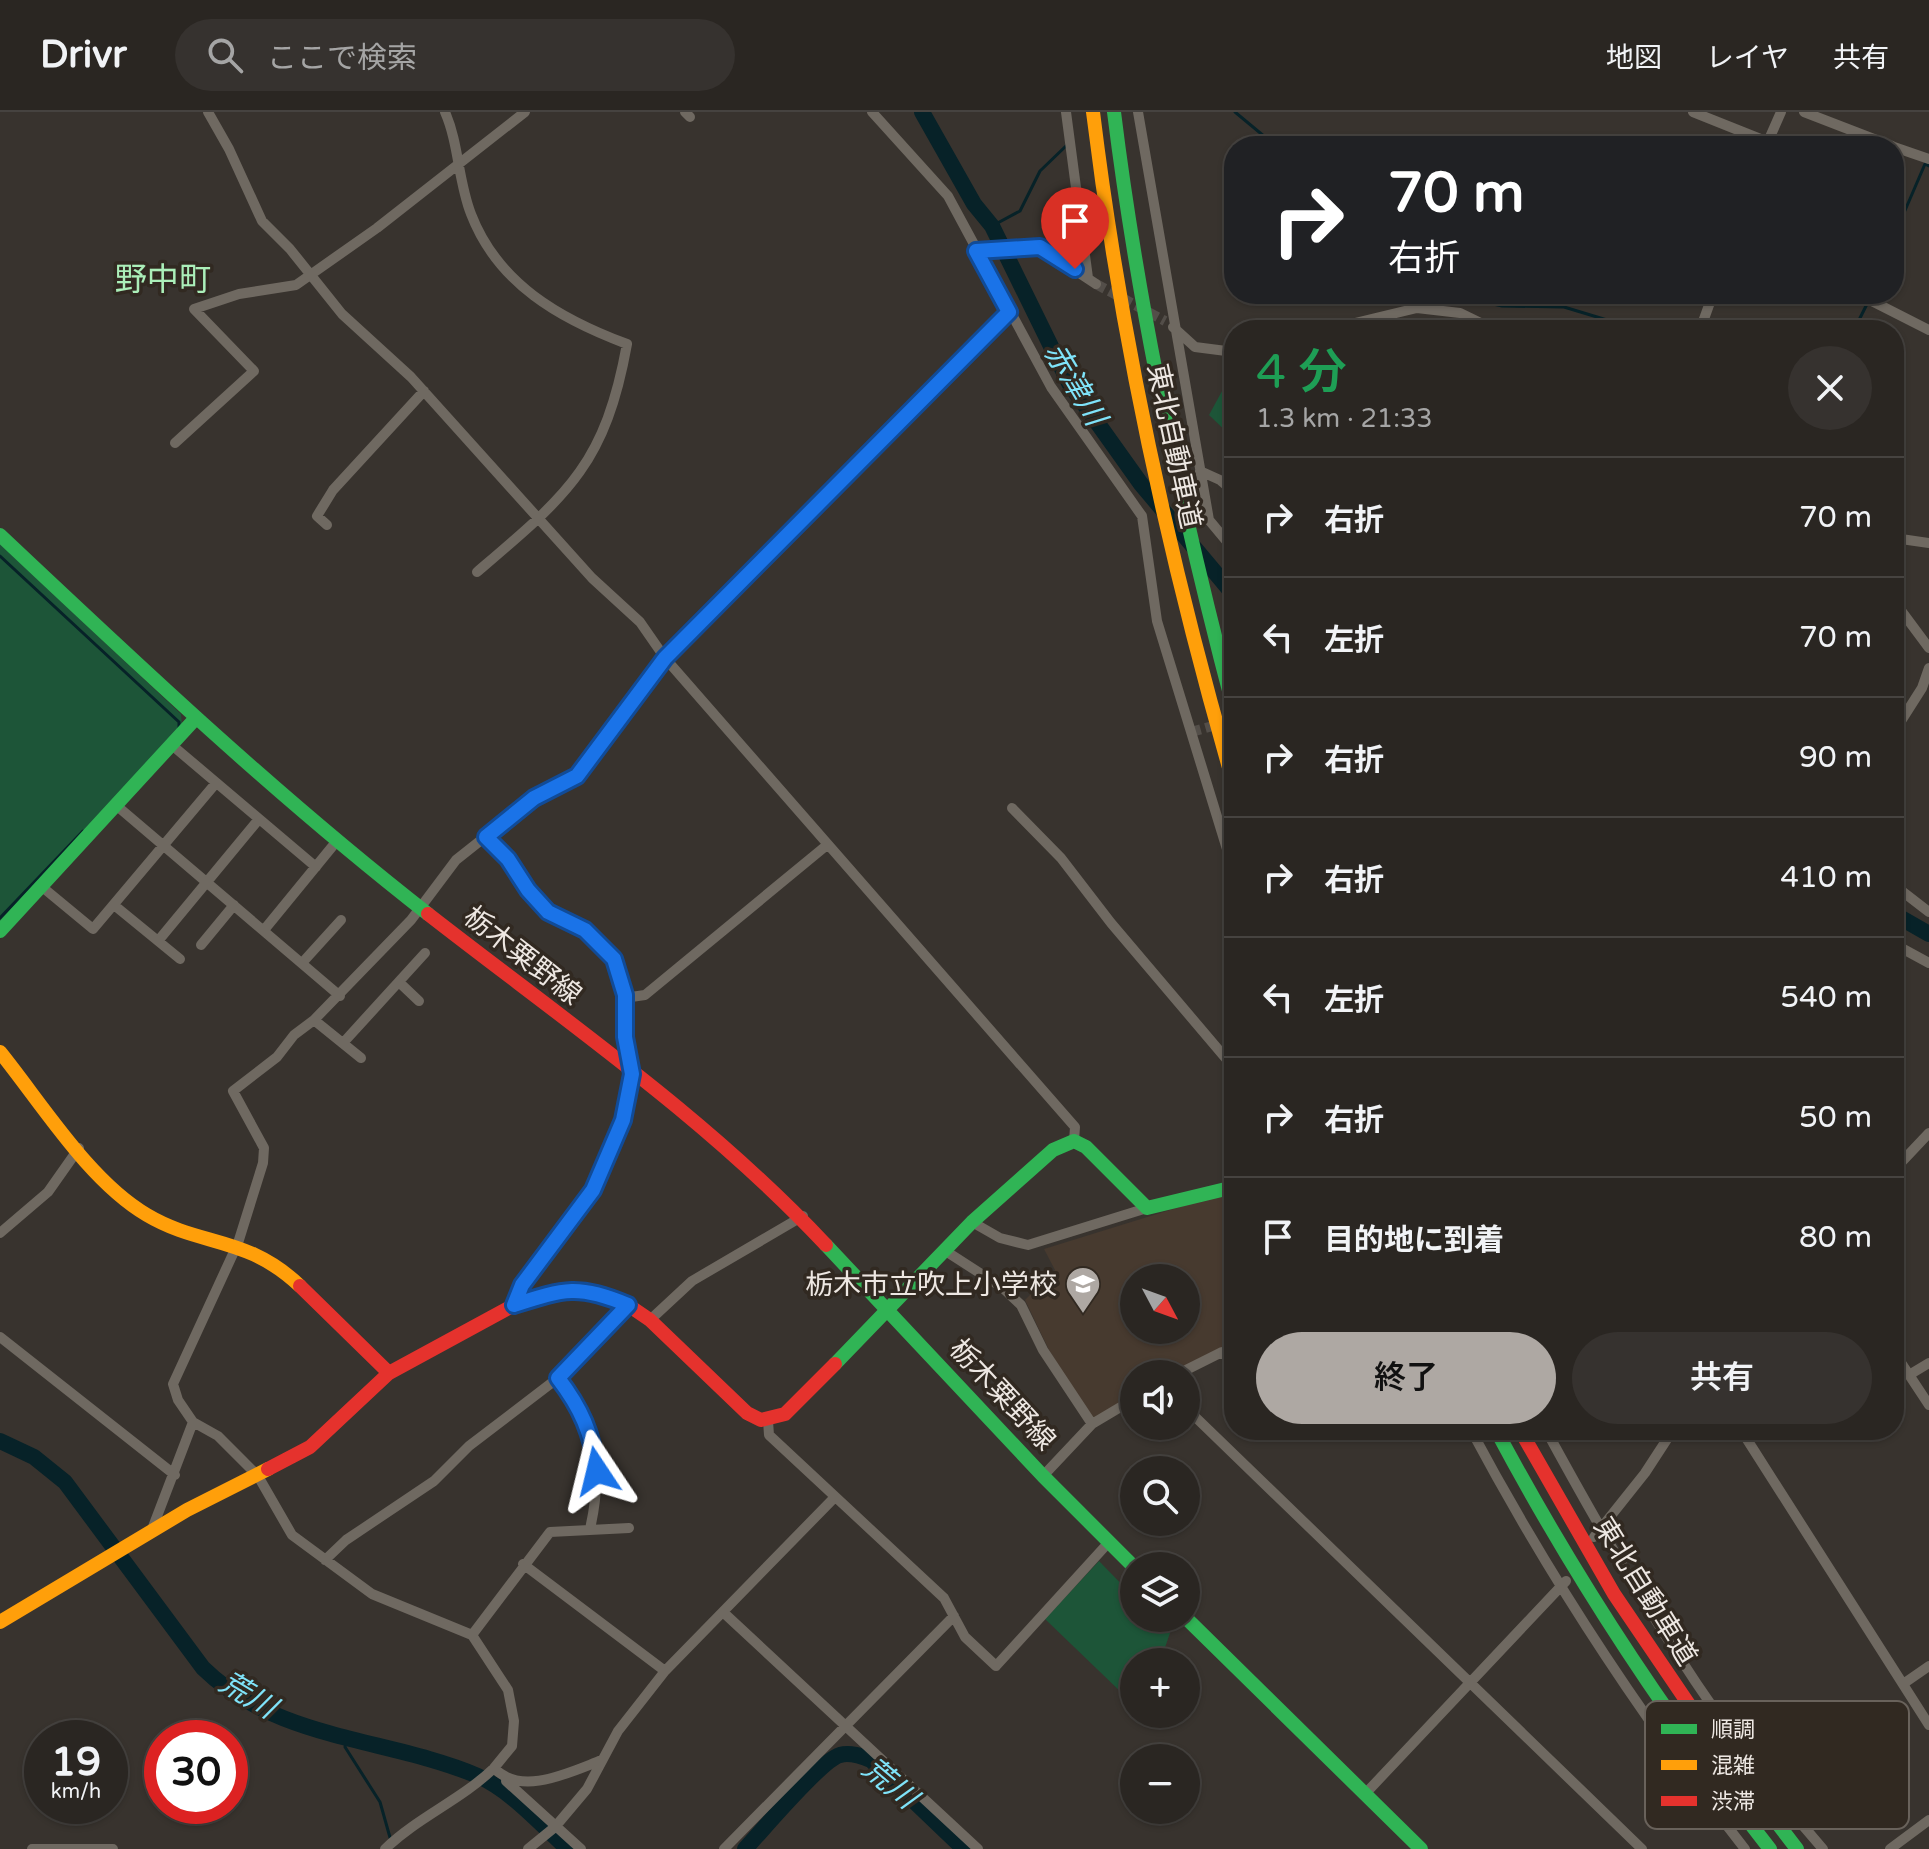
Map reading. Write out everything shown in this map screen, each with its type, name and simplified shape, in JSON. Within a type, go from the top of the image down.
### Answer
[{"type":"main road","name":"東北自動車道","points":[[1093,112],[1107,222],[1140,411],[1179,582],[1224,748]]},
{"type":"main road","name":"東北自動車道","points":[[1114,112],[1138,283],[1169,447],[1224,674]]},
{"type":"main road","name":"栃木粟野線","points":[[0,535],[195,719],[336,842],[749,1167],[803,1216],[1043,1476],[1120,1553]]},
{"type":"main road","points":[[0,931],[195,719]]},
{"type":"main road","points":[[0,1052],[118,1193],[148,1216],[238,1243],[281,1269],[371,1360],[389,1373]]},
{"type":"main road","points":[[0,1622],[103,1559],[310,1447],[389,1373],[514,1305],[565,1289],[600,1293],[628,1305],[650,1320],[747,1413],[757,1420],[768,1421],[780,1419],[797,1404],[972,1222],[1053,1150],[1074,1141],[1105,1162],[1147,1208],[1224,1189]]},
{"type":"main road","name":"東北自動車道","points":[[1501,1440],[1539,1511],[1611,1629],[1660,1701]]},
{"type":"main road","name":"東北自動車道","points":[[1526,1440],[1638,1631],[1687,1701]]},
{"type":"main road","points":[[1200,1632],[1421,1849]]},
{"type":"main road","name":"東北自動車道","points":[[1755,1829],[1770,1849]]},
{"type":"main road","name":"東北自動車道","points":[[1782,1829],[1797,1849]]},
{"type":"street","points":[[208,112],[262,221],[311,274],[342,314],[424,391],[538,520],[621,607],[640,622],[665,658],[1075,1127],[1074,1141]]},
{"type":"street","points":[[445,112],[454,131],[470,213],[506,271],[524,290],[554,312],[627,344],[618,392],[596,449],[574,484],[538,520],[477,572]]},
{"type":"street","points":[[175,443],[254,371],[194,309],[239,294],[269,292],[296,285],[525,112]]},
{"type":"street","points":[[872,112],[948,196],[1009,312],[1078,428],[1142,516],[1157,621],[1224,839]]},
{"type":"street","points":[[976,251],[1040,247],[1092,281],[1066,112]]},
{"type":"street","points":[[1138,112],[1168,324],[1209,520],[1224,538]]},
{"type":"street","points":[[1693,112],[1748,136]]},
{"type":"street","points":[[1770,136],[1781,112]]},
{"type":"street","points":[[1804,112],[1867,136]]},
{"type":"street","points":[[1904,150],[1929,159]]},
{"type":"street","points":[[1878,304],[1929,330]]},
{"type":"street","points":[[1367,320],[1417,308],[1460,313],[1474,320]]},
{"type":"street","points":[[385,1849],[399,1836],[472,1789],[512,1746],[514,1721],[508,1690],[472,1635],[372,1594],[292,1535],[258,1476],[218,1436],[193,1422],[178,1400],[173,1384],[238,1243],[263,1163],[264,1148],[233,1091],[277,1057],[294,1035],[340,996],[419,908],[456,860],[534,798],[577,776],[665,658],[1009,312]]},
{"type":"street","points":[[1168,324],[1195,347],[1224,351]]},
{"type":"street","points":[[327,525],[317,516],[333,490],[424,391]]},
{"type":"street","points":[[1200,471],[1224,483]]},
{"type":"street","points":[[1904,539],[1929,543]]},
{"type":"street","points":[[1904,614],[1929,648]]},
{"type":"street","points":[[1904,716],[1922,688],[1929,668]]},
{"type":"street","points":[[173,746],[316,867]]},
{"type":"street","points":[[41,886],[93,929],[216,783]]},
{"type":"street","points":[[117,806],[340,996]]},
{"type":"street","points":[[1012,808],[1061,858],[1111,923],[1224,1056]]},
{"type":"street","points":[[158,941],[259,819]]},
{"type":"street","points":[[486,837],[508,859],[528,890],[548,912],[585,930],[608,951],[621,975],[625,1037],[632,1074],[623,1120],[593,1190],[522,1285],[514,1305]]},
{"type":"street","points":[[264,930],[336,842]]},
{"type":"street","points":[[624,998],[645,995],[827,845]]},
{"type":"street","points":[[1904,893],[1929,912]]},
{"type":"street","points":[[114,905],[180,959]]},
{"type":"street","points":[[201,945],[234,905]]},
{"type":"street","points":[[302,963],[341,920]]},
{"type":"street","points":[[1904,949],[1929,963]]},
{"type":"street","points":[[343,1043],[425,953]]},
{"type":"street","points":[[399,982],[419,1001]]},
{"type":"street","points":[[314,1020],[361,1058]]},
{"type":"street","points":[[1904,1159],[1929,1133]]},
{"type":"street","points":[[0,1233],[48,1192],[79,1148]]},
{"type":"street","points":[[972,1222],[1000,1238],[1028,1245],[1147,1208]]},
{"type":"street","points":[[650,1320],[692,1281],[803,1216]]},
{"type":"street","points":[[944,1250],[1003,1288],[1021,1305],[1043,1350],[1092,1424]]},
{"type":"street","points":[[325,1560],[346,1540],[434,1481],[469,1446],[558,1378],[628,1305]]},
{"type":"street","points":[[0,1337],[175,1475]]},
{"type":"street","points":[[1200,1363],[1222,1352],[1224,1354]]},
{"type":"street","points":[[1909,1375],[1929,1363]]},
{"type":"street","points":[[1904,1367],[1929,1405]]},
{"type":"street","points":[[558,1378],[582,1409],[594,1448],[596,1492],[590,1529]]},
{"type":"street","points":[[1043,1476],[1092,1424],[1120,1407]]},
{"type":"street","points":[[768,1421],[769,1435],[944,1598],[965,1637],[996,1666],[1109,1542]]},
{"type":"street","points":[[151,1532],[193,1422]]},
{"type":"street","points":[[1200,1422],[1642,1849]]},
{"type":"street","points":[[1477,1440],[1564,1585],[1645,1711]]},
{"type":"street","points":[[1551,1440],[1596,1532],[1709,1701]]},
{"type":"street","points":[[1596,1532],[1645,1473],[1666,1440]]},
{"type":"street","points":[[1747,1440],[1929,1725]]},
{"type":"street","points":[[528,1849],[555,1827],[587,1789],[618,1731],[665,1671],[834,1498]]},
{"type":"street","points":[[472,1635],[550,1532],[629,1528]]},
{"type":"street","points":[[523,1564],[665,1671]]},
{"type":"street","points":[[1365,1794],[1564,1585]]},
{"type":"street","points":[[724,1613],[978,1849]]},
{"type":"street","points":[[724,1849],[954,1616]]},
{"type":"street","points":[[1903,1684],[1929,1666]]},
{"type":"street","points":[[504,1780],[523,1783],[602,1760]]},
{"type":"street","points":[[494,1768],[581,1849]]},
{"type":"street","points":[[1890,1849],[1929,1820]]},
{"type":"street","points":[[1729,1829],[1745,1849]]},
{"type":"street","points":[[1807,1829],[1823,1849]]},
{"type":"street","points":[[399,1836],[400,1849]]},
{"type":"street","points":[[32,1849],[113,1849]]},
{"type":"shaded area","name":"栃木市立吹上小学校","points":[[1224,1196],[1224,1349],[1200,1360],[1120,1360],[1120,1404],[1092,1420],[1049,1350],[1025,1300],[1055,1270],[1044,1249]]},
{"type":"green space","points":[[1224,387],[1224,429],[1209,415]]},
{"type":"green space","points":[[0,544],[181,714],[182,725],[0,924]]},
{"type":"green space","points":[[1099,1561],[1120,1583],[1120,1632],[1170,1633],[1165,1648],[1120,1648],[1120,1691],[1045,1619]]},
{"type":"waterway","name":"赤津川","points":[[922,112],[974,204],[992,226],[1069,383],[1141,484],[1224,583]]},
{"type":"waterway","points":[[1235,112],[1264,136]]},
{"type":"waterway","points":[[992,226],[1020,211],[1040,171],[1067,145]]},
{"type":"waterway","points":[[1904,213],[1925,164],[1929,166]]},
{"type":"waterway","points":[[1493,304],[1564,307],[1607,320]]},
{"type":"waterway","points":[[1859,320],[1867,304]]},
{"type":"waterway","points":[[0,556],[179,722],[179,730]]},
{"type":"waterway","points":[[0,918],[83,831]]},
{"type":"waterway","name":"赤津川","points":[[1904,920],[1929,934]]},
{"type":"waterway","name":"荒川","points":[[0,1441],[34,1457],[65,1482],[203,1668],[232,1692],[264,1710],[299,1724],[444,1763],[491,1782],[568,1849]]},
{"type":"waterway","points":[[347,1737],[345,1747],[380,1802],[391,1841]]},
{"type":"waterway","name":"荒川","points":[[745,1849],[820,1769],[840,1755],[848,1754],[871,1760],[964,1849]]},
{"type":"tunnel","points":[[1096,284],[1165,321]]},
{"type":"tunnel","points":[[1191,732],[1224,723]]},
{"type":"traffic: fast","points":[[1114,112],[1149,338],[1197,562],[1224,670]]},
{"type":"traffic: fast","points":[[0,535],[263,777],[428,914]]},
{"type":"traffic: fast","points":[[0,931],[195,719]]},
{"type":"traffic: fast","points":[[835,1364],[972,1222],[1053,1150],[1074,1141],[1086,1147],[1147,1208],[1224,1189]]},
{"type":"traffic: fast","points":[[826,1245],[1043,1476],[1120,1553]]},
{"type":"traffic: fast","points":[[1501,1440],[1590,1593],[1661,1701]]},
{"type":"traffic: fast","points":[[1200,1632],[1421,1849]]},
{"type":"traffic: fast","points":[[1755,1829],[1770,1849]]},
{"type":"traffic: fast","points":[[1782,1829],[1797,1849]]},
{"type":"traffic: slow","points":[[1093,112],[1118,283],[1150,452],[1189,619],[1224,749]]},
{"type":"traffic: slow","points":[[0,1052],[86,1162],[126,1200],[167,1225],[261,1258],[300,1286]]},
{"type":"traffic: slow","points":[[0,1622],[187,1510],[268,1469]]},
{"type":"traffic: jam","points":[[428,914],[684,1113],[781,1199],[826,1245]]},
{"type":"traffic: jam","points":[[300,1286],[389,1373]]},
{"type":"traffic: jam","points":[[268,1469],[310,1447],[389,1373],[514,1305],[565,1289],[600,1293],[628,1305],[650,1320],[747,1413],[761,1420],[785,1414],[835,1364]]},
{"type":"traffic: jam","points":[[1526,1440],[1614,1594],[1687,1701]]},
{"type":"place","name":"栃木市立吹上小学校","points":[[1083,1315]]},
{"type":"district","name":"野中町","points":[[163,279]]},
{"type":"route","points":[[597,1471],[590,1430],[582,1409],[558,1378],[628,1305],[600,1293],[565,1289],[514,1305],[522,1285],[593,1190],[623,1120],[632,1074],[625,1037],[625,995],[621,975],[608,951],[585,930],[548,912],[528,890],[508,859],[486,837],[534,798],[577,776],[598,752],[665,658],[1009,312],[976,251],[1040,247],[1075,269]]}]
